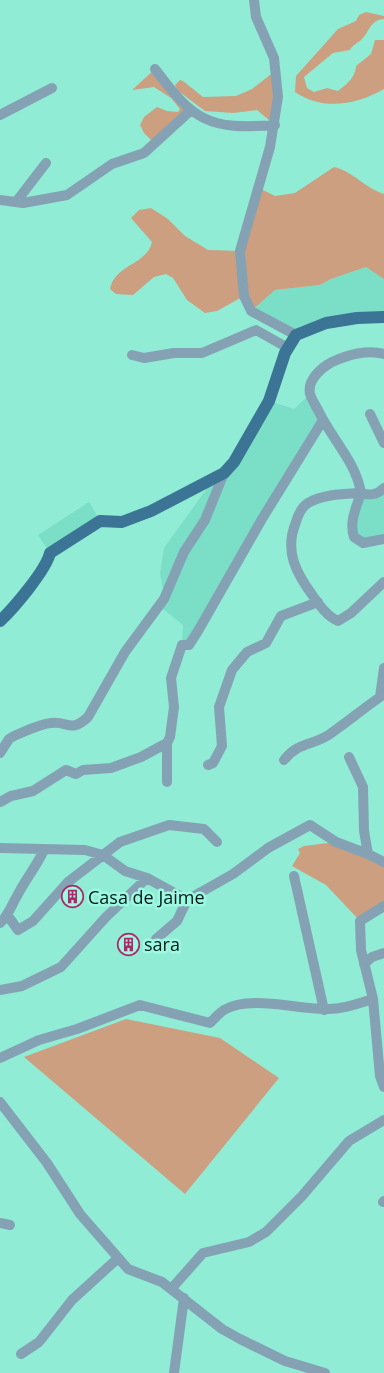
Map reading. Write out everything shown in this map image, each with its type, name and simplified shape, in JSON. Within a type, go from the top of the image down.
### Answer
[{"type":"main road","points":[[0,621],[17,604],[48,562],[50,553],[100,521],[122,522],[151,511],[224,473],[234,462],[269,401],[288,348],[296,335],[326,324],[357,318],[384,317]]},
{"type":"street","points":[[254,0],[256,17],[274,58],[278,97],[275,125],[260,188],[240,251],[244,296],[251,311],[296,335]]},
{"type":"street","points":[[155,69],[190,111],[210,121],[230,127],[275,125]]},
{"type":"street","points":[[0,115],[52,88]]},
{"type":"street","points":[[0,200],[16,202],[67,196],[112,164],[149,150],[190,111]]},
{"type":"street","points":[[16,202],[46,163]]},
{"type":"street","points":[[132,355],[144,358],[174,353],[202,353],[256,330],[288,348]]},
{"type":"street","points":[[384,354],[375,352],[343,357],[316,374],[310,386],[310,394],[323,420],[359,481],[361,493],[352,519],[354,537],[363,543],[384,539]]},
{"type":"street","points":[[370,414],[384,443]]},
{"type":"street","points":[[0,802],[11,796],[33,791],[66,770],[76,774],[83,770],[111,768],[141,757],[166,743],[170,737],[174,707],[171,678],[182,645],[189,645],[198,631],[262,519],[323,420]]},
{"type":"street","points":[[0,752],[14,736],[48,723],[55,722],[71,726],[81,723],[88,717],[125,652],[164,599],[184,552],[205,520],[224,473]]},
{"type":"street","points":[[384,488],[379,493],[369,495],[361,493],[316,499],[307,504],[298,514],[290,546],[294,565],[318,602],[332,618],[343,620],[384,582]]},
{"type":"street","points":[[208,765],[213,763],[222,746],[219,707],[232,670],[247,652],[266,643],[281,616],[318,602]]},
{"type":"street","points":[[284,760],[290,752],[305,743],[329,735],[380,697],[384,668]]},
{"type":"street","points":[[166,743],[167,782]]},
{"type":"street","points":[[349,757],[363,786],[364,831],[368,854]]},
{"type":"street","points":[[44,850],[4,920],[18,930],[33,921],[68,882],[120,842],[169,825],[204,829],[217,842]]},
{"type":"street","points":[[156,939],[177,921],[187,900],[233,874],[293,833],[310,825],[336,842],[383,859]]},
{"type":"street","points":[[0,848],[32,847],[44,850],[85,850],[103,854],[125,871],[146,878],[169,890],[177,897],[187,900]]},
{"type":"street","points":[[294,876],[324,1010]]},
{"type":"street","points":[[0,990],[22,986],[61,968],[106,917],[146,878]]},
{"type":"street","points":[[384,906],[360,921],[364,964],[373,999],[380,1076],[384,1087]]},
{"type":"street","points":[[364,964],[372,957],[384,954]]},
{"type":"street","points":[[0,1058],[39,1040],[77,1029],[140,1005],[210,1023],[224,1010],[235,1006],[264,1004],[324,1010],[352,1006],[373,999]]},
{"type":"street","points":[[1,1106],[47,1162],[80,1214],[128,1269],[162,1282],[172,1288],[222,1329],[240,1339],[285,1361],[324,1373]]},
{"type":"street","points":[[172,1288],[202,1253],[249,1242],[266,1232],[302,1196],[349,1141],[384,1120]]},
{"type":"street","points":[[21,1354],[39,1342],[72,1300],[117,1258]]},
{"type":"street","points":[[174,1373],[184,1298]]},
{"type":"shaded area","points":[[366,12],[384,16],[384,19],[376,21],[362,39],[350,50],[333,53],[304,77],[307,88],[314,92],[327,88],[338,91],[353,77],[356,66],[371,54],[375,40],[384,40],[384,89],[362,99],[340,104],[317,102],[295,92],[296,76],[338,29],[356,21],[359,15]]},
{"type":"shaded area","points":[[155,69],[190,111],[152,141],[144,133],[140,125],[144,117],[157,107],[167,111],[178,112],[180,109],[171,98],[154,87],[132,90]]},
{"type":"shaded area","points":[[275,71],[275,125],[257,110],[233,113],[205,111],[177,90],[175,85],[180,80],[183,81],[203,97],[236,96],[252,89]]},
{"type":"shaded area","points":[[334,167],[348,172],[371,188],[384,194],[384,279],[366,267],[331,279],[320,285],[275,290],[251,311],[244,296],[217,311],[205,313],[187,300],[173,278],[166,274],[154,277],[133,295],[116,294],[110,289],[118,274],[144,256],[152,242],[131,218],[139,210],[151,208],[168,219],[185,236],[208,250],[240,251],[259,188],[275,196],[295,193]]},
{"type":"shaded area","points":[[366,267],[384,279],[384,317],[296,335],[251,311],[275,290],[320,285],[331,279]]},
{"type":"shaded area","points":[[310,394],[323,420],[198,631],[182,645],[183,625],[158,605],[164,595],[160,573],[164,548],[213,480],[234,462],[269,401],[294,409]]},
{"type":"shaded area","points":[[384,488],[384,539],[358,541],[352,519],[361,493]]},
{"type":"shaded area","points":[[89,502],[100,521],[50,553],[38,535]]},
{"type":"shaded area","points":[[336,842],[384,862],[384,906],[360,921],[326,885],[292,866],[300,853],[298,849],[304,846]]},
{"type":"shaded area","points":[[126,1019],[220,1038],[279,1078],[185,1194],[24,1057]]},
{"type":"place","name":"Casa de Jaime","points":[[72,897]]},
{"type":"place","name":"sara","points":[[128,944]]}]
